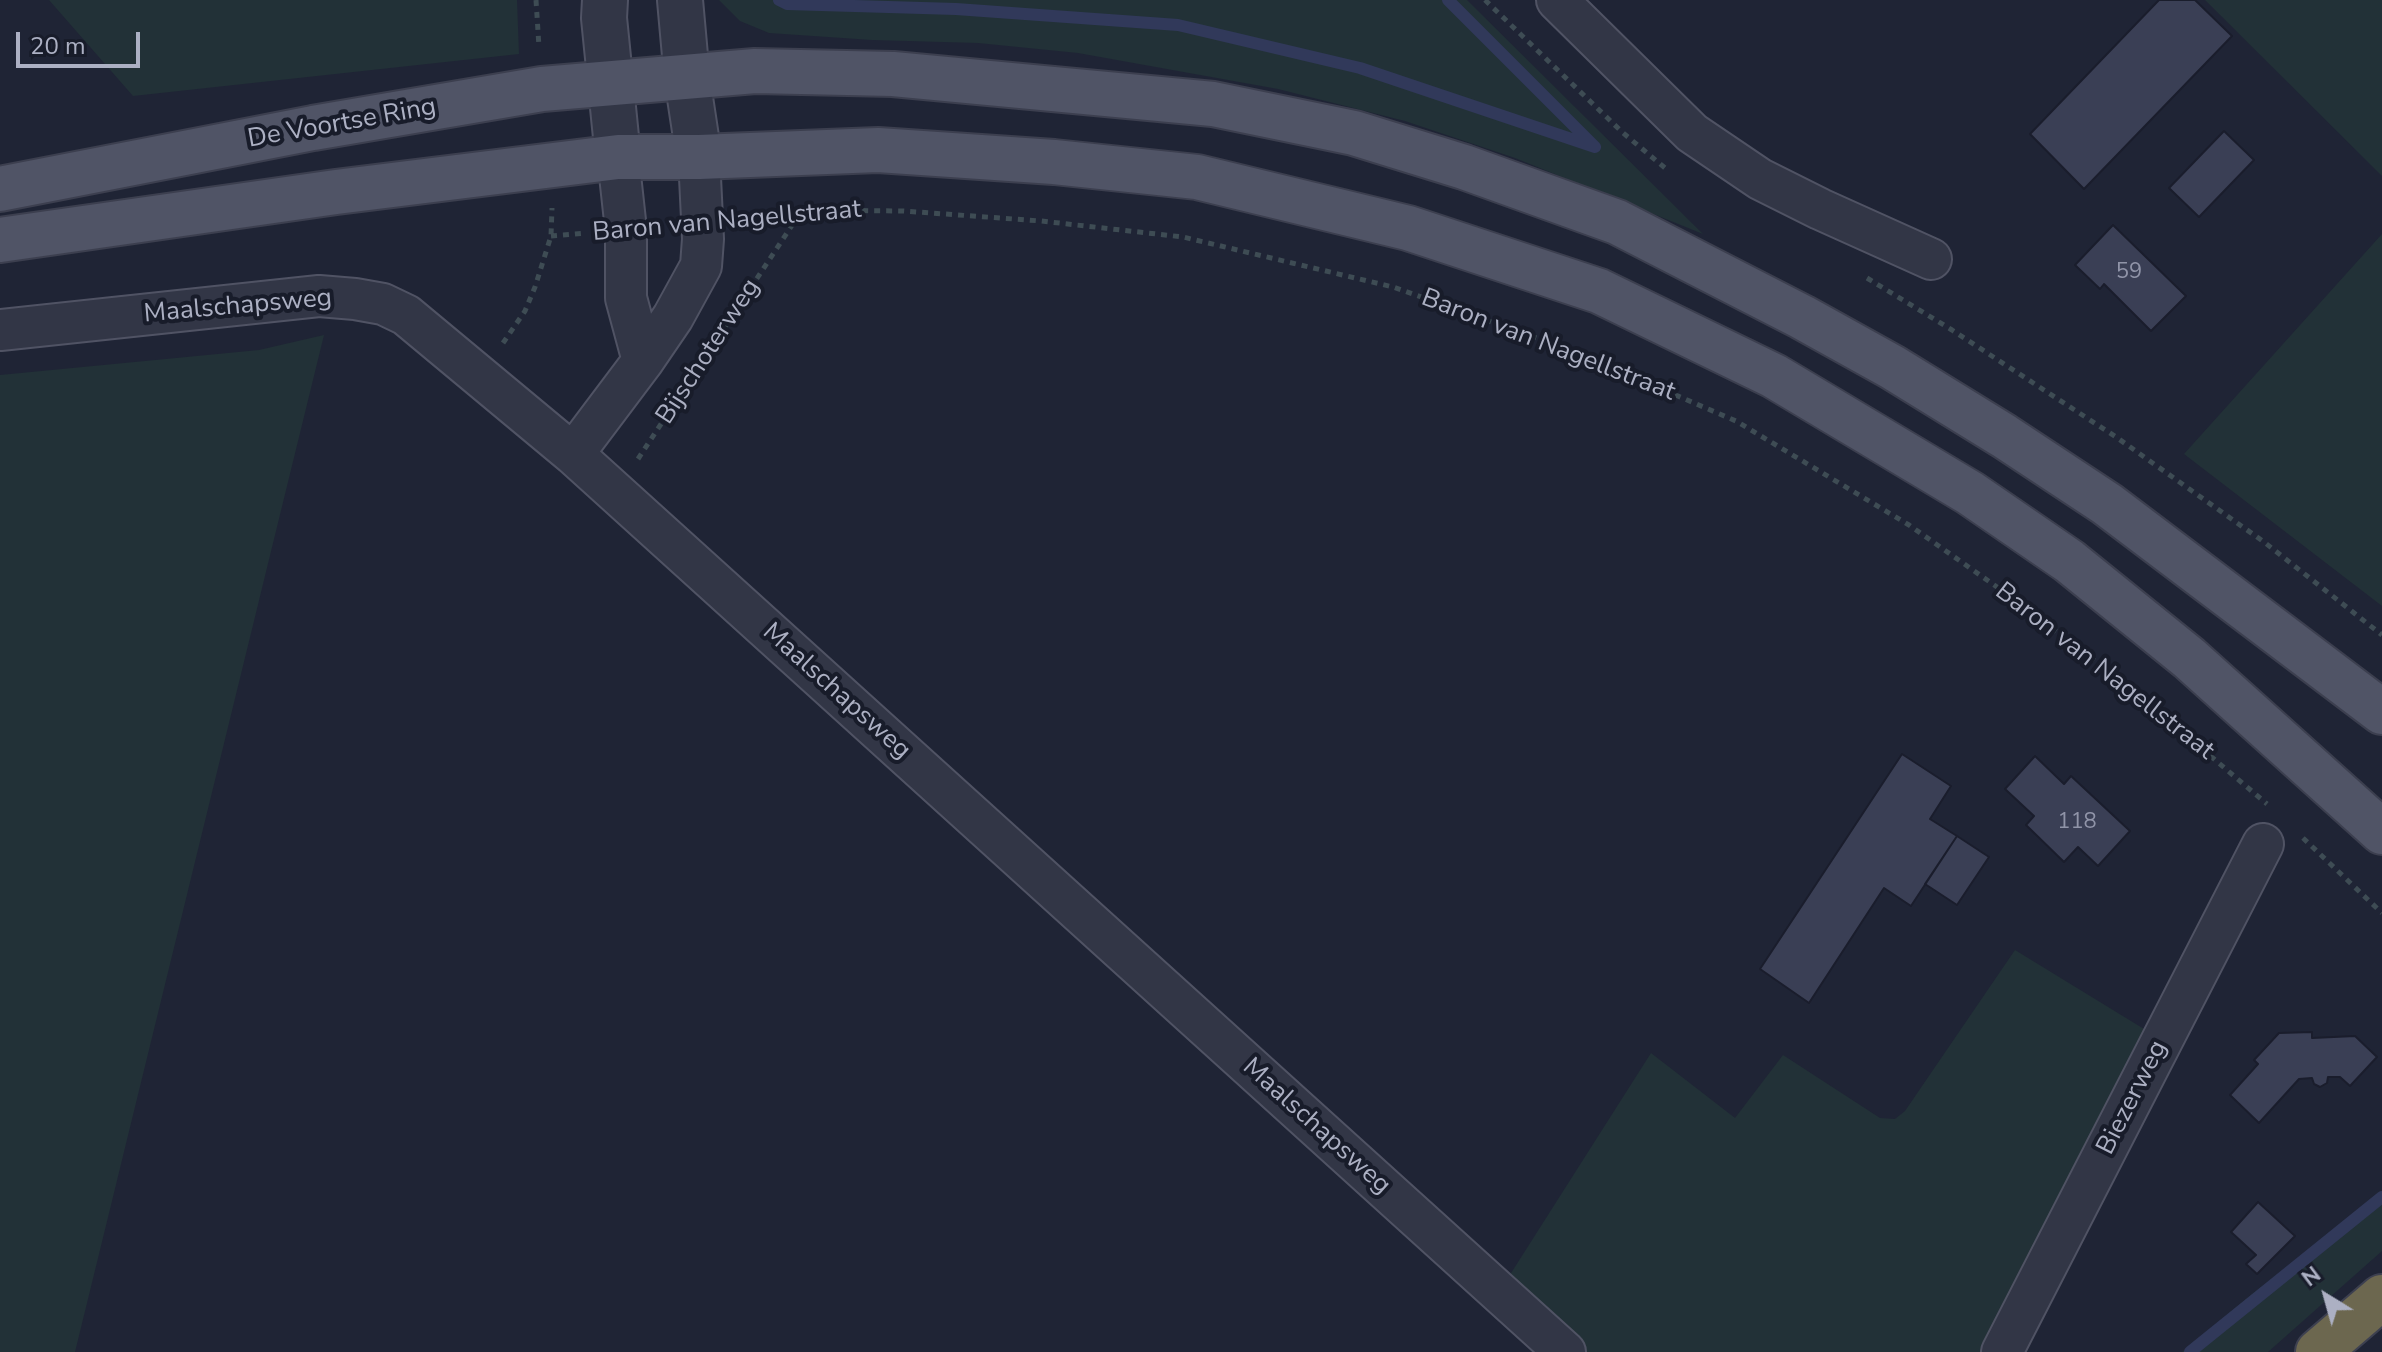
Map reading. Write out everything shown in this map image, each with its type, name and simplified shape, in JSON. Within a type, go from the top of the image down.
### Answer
[{"type":"highway","points":[[2318,1352],[2382,1297]]},
{"type":"main road","points":[[687,78],[755,71],[893,74],[1213,104],[1354,133],[1464,167],[1617,222],[1827,331],[2004,436],[2107,504],[2382,712]]},
{"type":"main road","name":"De Voortse Ring","points":[[0,189],[313,128],[542,89],[687,78]]},
{"type":"main road","points":[[0,240],[336,192],[618,157],[878,150],[1054,162],[1197,177],[1408,228],[1599,291],[1774,376],[1970,493],[2069,561],[2189,658],[2382,832]]},
{"type":"street","points":[[605,0],[604,18],[618,157]]},
{"type":"street","points":[[680,0],[687,78],[699,157]]},
{"type":"street","points":[[1557,0],[1692,133],[1760,179],[1931,259]]},
{"type":"street","name":"Bijschoterweg","points":[[618,157],[626,230],[626,298],[643,361]]},
{"type":"street","name":"Bijschoterweg","points":[[573,454],[673,317],[701,266],[699,157]]},
{"type":"street","name":"Maalschapsweg","points":[[0,330],[319,296],[383,304],[406,315],[573,454],[1565,1352]]},
{"type":"street","name":"Biezerweg","points":[[2002,1352],[2278,828]]},
{"type":"path","points":[[1485,0],[1622,132],[1669,170]]},
{"type":"path","name":"Baron van Nagellstraat","points":[[702,226],[802,210],[919,212],[1041,221],[1183,237],[1393,287],[1573,351],[1736,421],[1909,525],[2128,686],[2278,828],[2382,913]]},
{"type":"path","name":"Bijschoterweg","points":[[616,493],[802,210]]},
{"type":"path","name":"Baron van Nagellstraat","points":[[481,376],[525,311],[551,236],[626,230]]},
{"type":"path","points":[[1860,274],[2116,437],[2264,542],[2382,635]]},
{"type":"shaded area","points":[[49,0],[517,0],[519,54],[133,96]]},
{"type":"shaded area","points":[[719,0],[1467,0],[1703,234],[1515,158],[1405,121],[1278,89],[1078,53],[978,43],[769,33],[740,21]]},
{"type":"shaded area","points":[[2205,0],[2382,0],[2382,176]]},
{"type":"shaded area","points":[[2382,234],[2382,606],[2184,454]]},
{"type":"shaded area","points":[[324,335],[75,1352],[0,1352],[0,375],[259,350]]},
{"type":"shaded area","points":[[2015,950],[2144,1029],[1983,1352],[1586,1352],[1506,1281],[1651,1053],[1735,1118],[1783,1055],[1880,1118],[1895,1119],[1905,1111]]},
{"type":"shaded area","points":[[2382,1194],[2382,1251],[2268,1352],[2182,1352],[2252,1294]]},
{"type":"building","points":[[2159,0],[2195,0],[2232,36],[2084,189],[2030,134]]},
{"type":"building","points":[[2224,131],[2254,160],[2199,217],[2169,188]]},
{"type":"building","points":[[2113,225],[2186,296],[2151,331],[2104,284],[2100,289],[2075,265]]},
{"type":"building","points":[[1902,754],[1951,786],[1930,819],[1957,836],[1911,906],[1884,888],[1809,1003],[1760,969]]},
{"type":"building","points":[[2035,756],[2064,784],[2071,776],[2130,831],[2098,866],[2078,847],[2064,862],[2026,825],[2034,816],[2005,789]]},
{"type":"building","points":[[1957,836],[1989,857],[1957,905],[1925,884]]},
{"type":"building","points":[[2312,1032],[2312,1038],[2355,1036],[2377,1057],[2350,1086],[2340,1077],[2328,1077],[2327,1083],[2320,1087],[2314,1084],[2312,1078],[2299,1079],[2259,1123],[2230,1095],[2258,1064],[2254,1060],[2279,1033]]},
{"type":"building","points":[[2258,1202],[2295,1236],[2257,1274],[2246,1264],[2256,1255],[2231,1232]]},
{"type":"waterway","points":[[779,0],[787,4],[956,9],[1178,25],[1360,68],[1595,147],[1448,0]]},
{"type":"waterway","points":[[2190,1352],[2382,1197]]}]
